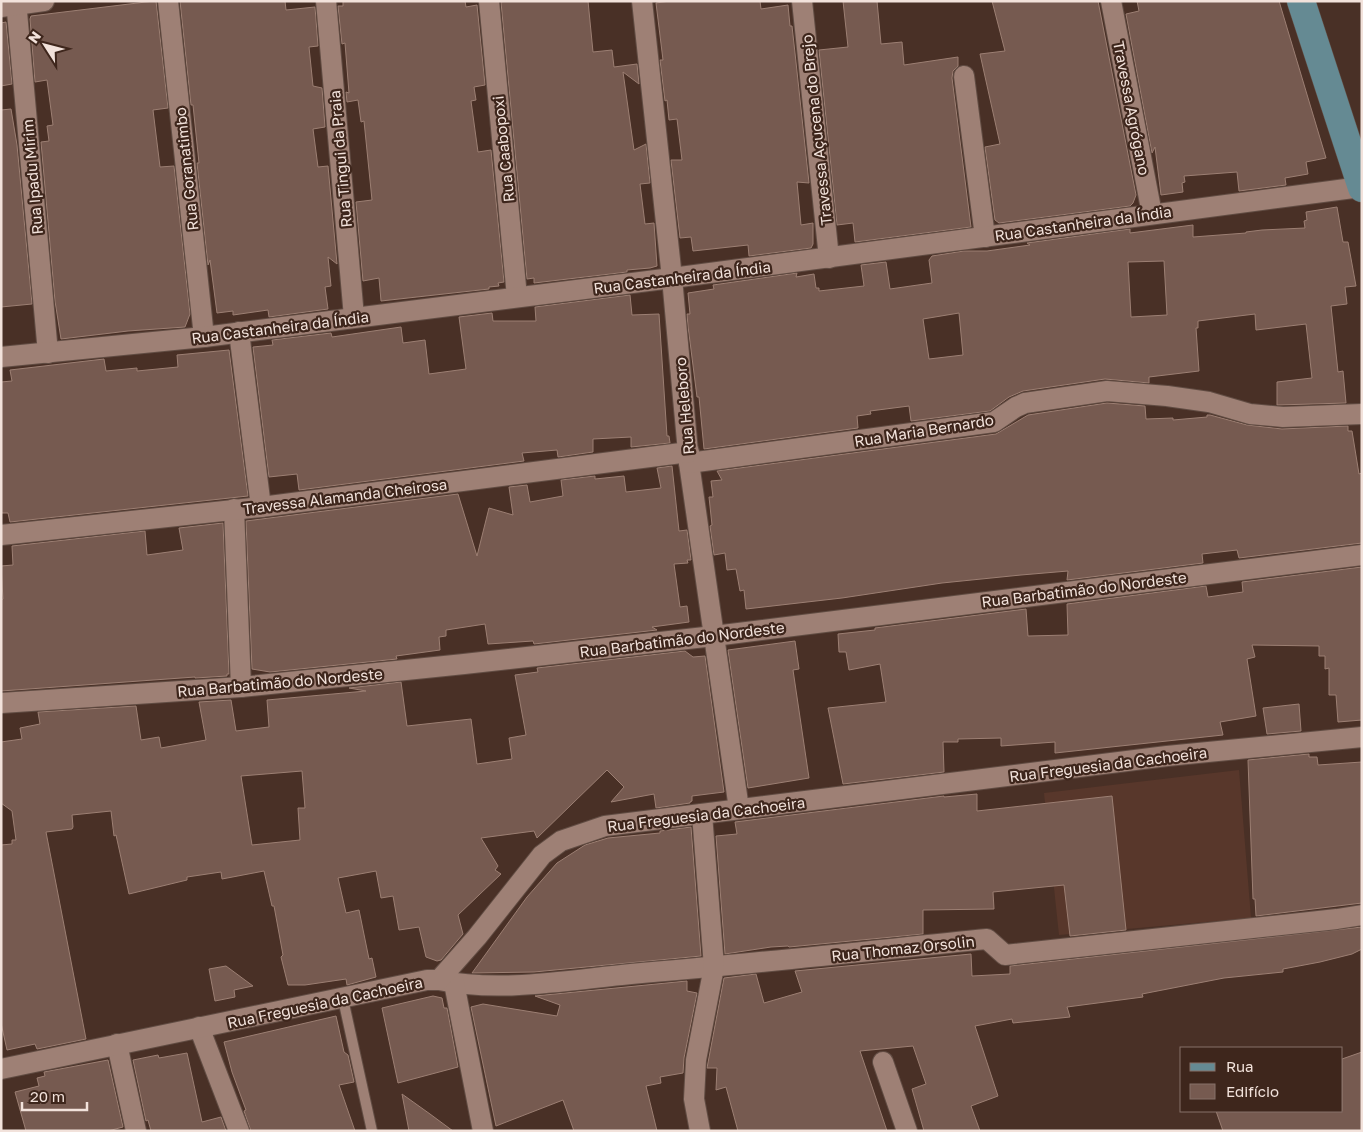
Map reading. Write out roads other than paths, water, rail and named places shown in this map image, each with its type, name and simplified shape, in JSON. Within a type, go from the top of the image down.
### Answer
[{"type":"main road","points":[[1301,1],[1362,187]]},
{"type":"street","points":[[11,4],[44,1]]},
{"type":"street","name":"Rua Goranatimbo","points":[[168,1],[204,336]]},
{"type":"street","name":"Rua Tingui da Praia","points":[[326,1],[354,318]]},
{"type":"street","name":"Rua Caabopoxi","points":[[488,1],[517,297]]},
{"type":"street","name":"Rua Heleboro","points":[[642,1],[672,278],[689,458],[739,809]]},
{"type":"street","name":"Travessa Açucena do Brejo","points":[[802,1],[829,258]]},
{"type":"street","name":"Travessa Agrógano","points":[[1111,1],[1152,214]]},
{"type":"street","name":"Rua Ipadu Mirim","points":[[11,4],[48,353]]},
{"type":"street","points":[[964,76],[985,237]]},
{"type":"street","name":"Rua Castanheira da Índia","points":[[1,357],[354,318],[829,258],[1362,187]]},
{"type":"street","points":[[239,332],[261,507]]},
{"type":"street","name":"Rua Maria Bernardo","points":[[689,458],[994,422],[1025,403],[1107,391],[1176,397],[1209,402],[1250,414],[1283,417],[1362,414]]},
{"type":"street","name":"Travessa Alamanda Cheirosa","points":[[1,535],[689,458]]},
{"type":"street","points":[[234,509],[241,688]]},
{"type":"street","name":"Rua Barbatimão do Nordeste","points":[[1,703],[241,688],[714,636],[1362,555]]},
{"type":"street","name":"Rua Freguesia da Cachoeira","points":[[1,1069],[427,980],[446,981],[477,937],[542,855],[561,841],[605,826],[1167,756],[1362,737]]},
{"type":"street","points":[[700,1131],[694,1099],[696,1060],[714,967],[702,814]]},
{"type":"street","name":"Rua Thomaz Orsolin","points":[[446,981],[508,985],[714,967],[987,939],[1005,954],[1327,920],[1362,914]]},
{"type":"street","points":[[446,981],[483,1131]]},
{"type":"street","points":[[199,1027],[239,1131]]},
{"type":"street","points":[[117,1044],[136,1131]]},
{"type":"street","points":[[883,1062],[907,1131]]},
{"type":"lane","points":[[343,999],[372,1131]]}]
